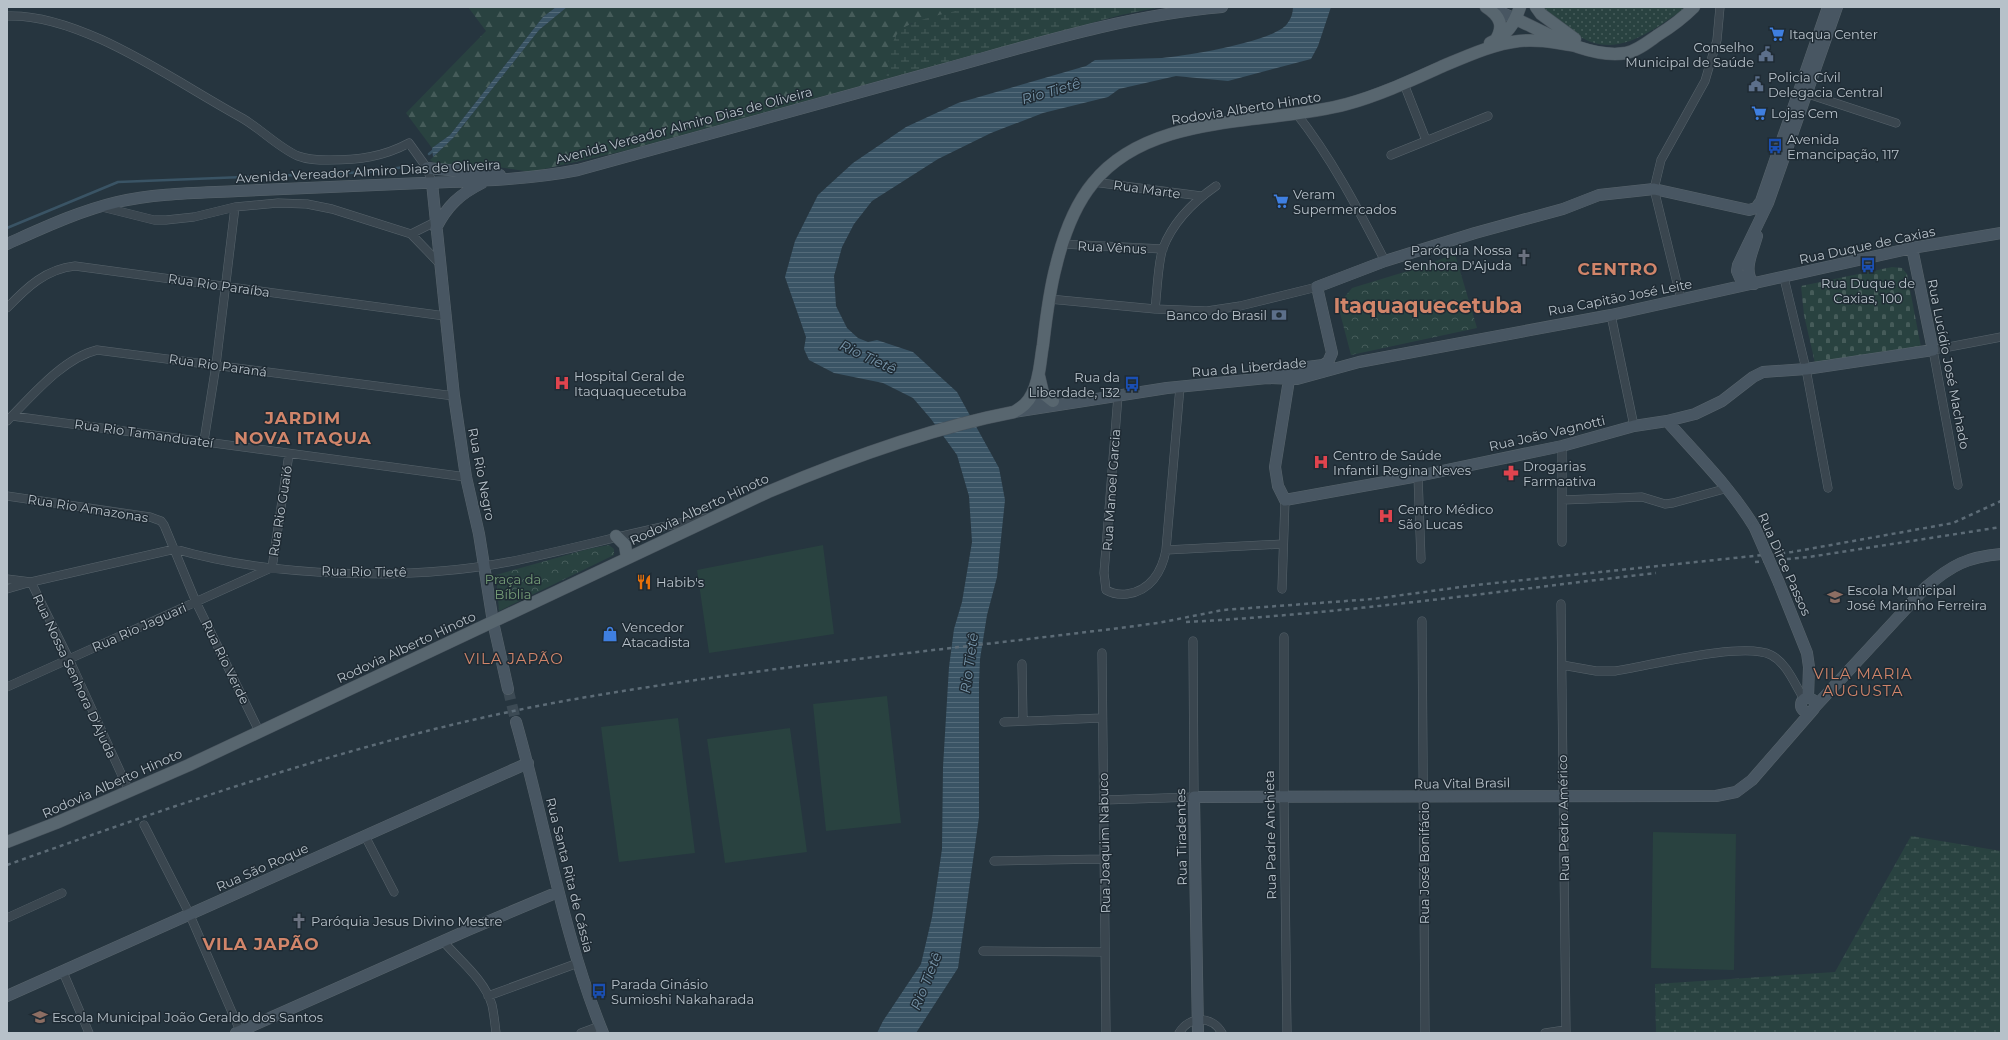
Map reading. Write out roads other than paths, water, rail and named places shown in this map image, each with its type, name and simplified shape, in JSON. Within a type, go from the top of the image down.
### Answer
[{"type":"main road","points":[[1488,7],[1501,22],[1500,33],[1495,41]]},
{"type":"main road","name":"Rodovia Alberto Hinoto","points":[[7,842],[129,791],[768,492],[814,473],[922,436],[1014,412],[1028,402],[1036,386],[1039,375],[1049,299],[1062,244],[1075,210],[1093,182],[1119,159],[1134,150],[1176,132],[1345,105],[1404,84],[1472,54],[1495,41],[1509,31],[1516,19],[1520,7]]},
{"type":"main road","points":[[1536,7],[1552,23],[1597,52]]},
{"type":"main road","points":[[1516,19],[1576,46],[1597,52],[1627,53],[1670,28],[1694,7]]},
{"type":"main road","name":"Rodovia Alberto Hinoto","points":[[1472,54],[1507,43],[1526,40],[1576,46]]},
{"type":"main road","points":[[1039,375],[1043,393],[1054,401]]},
{"type":"main road","name":"Rodovia Alberto Hinoto","points":[[995,416],[1015,406],[1028,402]]},
{"type":"main road","points":[[616,536],[625,545],[627,558]]},
{"type":"street","name":"Avenida Vereador Almiro Dias de Oliveira","points":[[7,244],[66,219],[102,207],[134,199],[161,195],[485,181],[531,177],[578,170],[1062,37],[1150,16],[1222,7]]},
{"type":"street","points":[[1488,7],[1516,19]]},
{"type":"street","points":[[1681,299],[1654,189],[1661,160],[1705,81],[1717,40],[1720,7]]},
{"type":"street","points":[[1754,284],[1749,279],[1747,272],[1762,217],[1828,7]]},
{"type":"street","points":[[1049,299],[1155,310],[1223,310],[1317,287],[1385,261],[1475,232],[1563,209],[1599,195],[1654,189],[1748,210],[1756,208],[1837,7]]},
{"type":"street","points":[[7,16],[28,16],[94,36],[242,118],[262,130],[286,149],[305,158],[360,159],[386,154],[409,143],[427,168],[432,183]]},
{"type":"street","points":[[1404,84],[1426,140]]},
{"type":"street","points":[[1802,92],[1896,123]]},
{"type":"street","points":[[1296,114],[1318,141],[1340,175],[1385,261]]},
{"type":"street","points":[[1391,155],[1488,116]]},
{"type":"street","points":[[427,168],[531,177]]},
{"type":"street","points":[[411,234],[435,225],[454,200],[465,191],[485,181]]},
{"type":"street","name":"Rua Marte","points":[[1093,182],[1201,196]]},
{"type":"street","name":"Rua Rio Negro","points":[[432,183],[435,225],[454,396],[466,477],[485,566],[493,622],[508,689]]},
{"type":"street","points":[[1155,310],[1163,249],[1180,219],[1201,196],[1216,186]]},
{"type":"street","points":[[102,207],[154,220],[166,220],[194,217],[235,207],[278,203],[308,204],[332,209],[411,234],[439,262]]},
{"type":"street","points":[[204,441],[216,365],[235,207]]},
{"type":"street","points":[[1748,210],[1753,220],[1737,271],[1740,278],[1754,284]]},
{"type":"street","points":[[1744,251],[1762,217]]},
{"type":"street","name":"Rua Duque de Caxias","points":[[1754,284],[1912,248],[2001,233]]},
{"type":"street","name":"Rua Vênus","points":[[1062,244],[1163,249]]},
{"type":"street","name":"Rua Lucídio José Machado","points":[[1912,248],[1958,485]]},
{"type":"street","name":"Rua Rio Paraíba","points":[[7,308],[35,281],[62,267],[75,266],[445,316]]},
{"type":"street","points":[[1728,289],[1740,278]]},
{"type":"street","points":[[1784,278],[1806,369],[1828,488]]},
{"type":"street","name":"Rua Capitão José Leite","points":[[1501,334],[1611,315],[1754,284]]},
{"type":"street","points":[[1282,589],[1285,500],[1278,486],[1275,466],[1289,380],[1296,373],[1312,369],[1328,362],[1332,353],[1317,287]]},
{"type":"street","points":[[1611,315],[1634,426]]},
{"type":"street","name":"Rua da Liberdade","points":[[1028,402],[1076,398],[1091,399],[1180,387],[1267,378],[1289,380],[1308,377],[1359,362],[1501,334]]},
{"type":"street","points":[[1933,350],[2001,337]]},
{"type":"street","name":"Rua Rio Paraná","points":[[10,419],[52,377],[74,359],[88,352],[108,350],[454,396]]},
{"type":"street","name":"Rua João Vagnotti","points":[[1285,500],[1418,476],[1562,446],[1634,426],[1667,421],[1709,409],[1753,377],[1763,372],[1806,369],[1933,350]]},
{"type":"street","points":[[1332,353],[1343,360],[1359,362]]},
{"type":"street","points":[[1267,378],[1292,369],[1317,366]]},
{"type":"street","points":[[1180,387],[1166,550],[1283,544]]},
{"type":"street","name":"Rua Manoel Garcia","points":[[1118,396],[1104,585],[1106,590],[1116,594],[1134,593],[1144,588],[1153,582],[1160,571],[1166,550]]},
{"type":"street","name":"Rua da Liberdade","points":[[1014,412],[1076,404],[1091,399]]},
{"type":"street","name":"Rua Rio Tamanduateí","points":[[10,419],[204,441],[289,454],[466,477]]},
{"type":"street","name":"Rua Dirce Passos","points":[[1667,421],[1728,488],[1756,528],[1807,653],[1809,667],[1808,704]]},
{"type":"street","points":[[1562,446],[1562,542]]},
{"type":"street","name":"Rua Rio Guaió","points":[[272,568],[289,454]]},
{"type":"street","points":[[1418,476],[1421,558]]},
{"type":"street","points":[[1562,500],[1642,496],[1669,503],[1728,488]]},
{"type":"street","name":"Rua Rio Amazonas","points":[[7,496],[156,519],[164,524],[175,550]]},
{"type":"street","name":"Rua Rio Tietê","points":[[7,589],[31,582],[175,550],[272,568],[354,573],[456,569],[485,566],[508,562],[616,536],[722,514]]},
{"type":"street","name":"Rua Rio Verde","points":[[175,550],[196,602],[259,731]]},
{"type":"street","name":"Rua Vital Brasil","points":[[1104,800],[1194,797],[1423,798],[1716,796],[1736,792],[1752,780],[1794,733],[1808,704],[1832,690],[1926,587],[1946,570],[1968,560],[2001,554]]},
{"type":"street","name":"Rua Rio Jaguari","points":[[7,686],[272,568]]},
{"type":"street","points":[[7,579],[31,582]]},
{"type":"street","name":"Rua Nossa Senhora D'Ajuda","points":[[31,582],[69,659],[129,791]]},
{"type":"street","name":"Rua Pedro Américo","points":[[1561,604],[1566,1032]]},
{"type":"street","name":"Rua José Bonifácio","points":[[1422,622],[1425,1033]]},
{"type":"street","name":"Rua Padre Anchieta","points":[[1284,637],[1284,798],[1287,1033]]},
{"type":"street","name":"Rua Tiradentes","points":[[1193,641],[1198,1033]]},
{"type":"street","points":[[1562,665],[1614,671],[1734,650],[1755,651],[1771,655],[1783,665],[1808,704]]},
{"type":"street","name":"Rua Joaquim Nabuco","points":[[1102,652],[1106,1033]]},
{"type":"street","points":[[1022,664],[1023,720]]},
{"type":"street","points":[[1004,722],[1023,720],[1102,718]]},
{"type":"street","name":"Rua Santa Rita de Cássia","points":[[516,722],[528,763],[558,892],[578,963],[601,1029]]},
{"type":"street","name":"Rua São Roque","points":[[7,996],[528,763]]},
{"type":"street","points":[[144,825],[189,914],[239,1032],[443,941],[558,892]]},
{"type":"street","points":[[365,836],[394,892]]},
{"type":"street","points":[[994,861],[1104,859]]},
{"type":"street","points":[[7,918],[62,893]]},
{"type":"street","points":[[443,941],[481,984],[488,996],[492,1005],[496,1033]]},
{"type":"street","points":[[983,951],[1105,952]]},
{"type":"street","points":[[488,996],[578,963]]},
{"type":"street","points":[[63,972],[89,1033]]},
{"type":"street","points":[[1179,1033],[1187,1023],[1198,1019],[1208,1020],[1222,1033]]},
{"type":"street","points":[[581,1033],[601,1029]]},
{"type":"street","points":[[1545,1033],[1566,1032]]},
{"type":"water","points":[[556,7],[567,7],[539,30],[453,138],[433,157],[432,148],[450,135],[543,17]]},
{"type":"water","name":"Rio Tietê","points":[[1293,7],[1331,7],[1318,46],[1311,59],[1228,81],[1176,76],[1119,89],[1108,97],[1043,113],[991,133],[938,159],[872,201],[854,224],[842,247],[834,276],[836,306],[847,328],[858,338],[868,342],[877,340],[913,352],[957,392],[999,468],[1005,500],[997,577],[987,615],[980,659],[979,817],[958,968],[916,1033],[877,1033],[883,1021],[921,964],[932,917],[942,849],[943,767],[949,667],[954,629],[962,602],[972,542],[969,496],[957,455],[931,419],[913,398],[883,383],[834,373],[809,360],[804,349],[806,337],[785,277],[795,241],[818,195],[853,163],[906,127],[958,103],[1086,66],[1095,60],[1174,57],[1228,47],[1265,37],[1279,31],[1287,24],[1292,16]]},
{"type":"waterway","points":[[429,154],[435,149]]},
{"type":"waterway","points":[[7,228],[118,182],[371,172],[404,167]]},
{"type":"tunnel","points":[[508,689],[516,722]]},
{"type":"railway","points":[[7,865],[213,794],[352,751],[493,715],[564,701],[786,668],[1158,623],[1223,610],[1373,599],[1476,585],[1792,552],[1953,523],[2001,501]]},
{"type":"railway","points":[[1755,562],[1809,557],[2001,527]]},
{"type":"railway","points":[[1186,622],[1304,614],[1362,608],[1656,573]]},
{"type":"place","name":"Itaqua Center","points":[[1777,34]]},
{"type":"place","name":"Conselho Municipal de Saúde","points":[[1766,54]]},
{"type":"place","name":"Policia Cívil Delegacia Central","points":[[1756,84]]},
{"type":"place","name":"Lojas Cem","points":[[1759,113]]},
{"type":"place","name":"Avenida Emancipação, 117","points":[[1775,146]]},
{"type":"place","name":"Veram Supermercados","points":[[1281,201]]},
{"type":"place","name":"Paróquia Nossa Senhora D'Ajuda","points":[[1524,257]]},
{"type":"place","name":"Rua Duque de Caxias, 100","points":[[1868,265]]},
{"type":"place","name":"Banco do Brasil","points":[[1279,315]]},
{"type":"place","name":"Hospital Geral de Itaquaquecetuba","points":[[562,383]]},
{"type":"place","name":"Rua da Liberdade, 132","points":[[1132,384]]},
{"type":"place","name":"Centro de Saúde Infantil Regina Neves","points":[[1321,462]]},
{"type":"place","name":"Drogarias Farmaativa","points":[[1511,473]]},
{"type":"place","name":"Centro Médico São Lucas","points":[[1386,516]]},
{"type":"place","name":"Habib's","points":[[644,582]]},
{"type":"place","name":"Escola Municipal José Marinho Ferreira","points":[[1835,597]]},
{"type":"place","name":"Vencedor Atacadista","points":[[610,634]]},
{"type":"place","name":"Paróquia Jesus Divino Mestre","points":[[299,921]]},
{"type":"place","name":"Parada Ginásio Sumioshi Nakaharada","points":[[599,991]]},
{"type":"place","name":"Escola Municipal João Geraldo dos Santos","points":[[40,1017]]},
{"type":"district","name":"CENTRO","points":[[1618,269]]},
{"type":"district","name":"Itaquaquecetuba","points":[[1428,305]]},
{"type":"district","name":"JARDIM NOVA ITAQUA","points":[[303,428]]},
{"type":"district","name":"VILA JAPÃO","points":[[514,658]]},
{"type":"district","name":"VILA MARIA AUGUSTA","points":[[1863,682]]},
{"type":"district","name":"VILA JAPÃO","points":[[261,944]]},
{"type":"park label","name":"Praça da Bíblia","points":[[513,586]]}]
